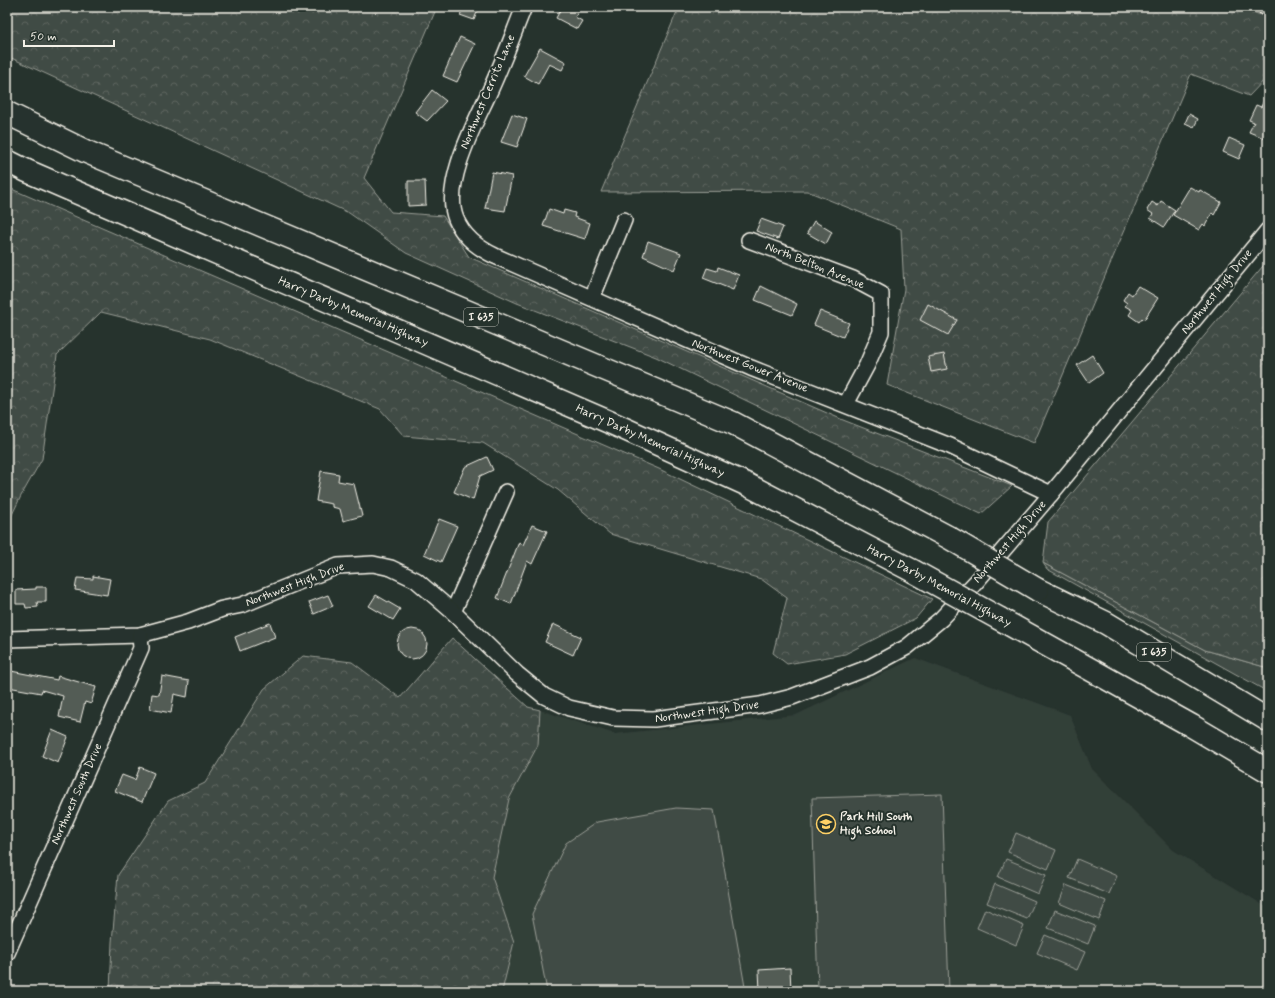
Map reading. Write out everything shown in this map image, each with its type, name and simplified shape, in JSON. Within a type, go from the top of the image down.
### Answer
[{"type":"highway","name":"I 635","points":[[7,113],[87,152],[733,423],[948,537],[1038,590],[1106,623],[1267,719]]},
{"type":"highway","name":"Harry Darby Memorial Highway","points":[[7,161],[27,171],[623,428],[748,485],[914,571],[1192,726],[1268,771]]},
{"type":"street","name":"Northwest Cerrito Lane","points":[[459,225],[455,218],[453,201],[459,163],[466,140],[487,97],[524,7]]},
{"type":"street","points":[[592,298],[624,220]]},
{"type":"street","name":"Northwest Gower Avenue","points":[[459,225],[470,239],[484,250],[751,368],[950,446],[1051,494]]},
{"type":"street","name":"Northwest High Drive","points":[[7,639],[140,635],[188,622],[222,609],[242,605],[338,566],[373,564],[399,572],[416,580],[453,612],[517,674],[544,696],[569,708],[613,718],[633,720],[654,719],[760,705],[792,697],[827,685],[870,667],[907,647],[941,619],[976,582],[1051,494],[1268,230]]},
{"type":"street","name":"North Belton Avenue","points":[[749,240],[853,279],[881,294],[881,332],[867,365],[846,404]]},
{"type":"street","points":[[453,612],[506,492]]},
{"type":"street","name":"Northwest South Drive","points":[[7,953],[141,648],[140,635]]},
{"type":"shaded area","name":"Park Hill South High School","points":[[915,658],[1070,715],[1092,769],[1173,850],[1268,908],[1268,991],[502,991],[514,942],[492,877],[509,799],[538,745],[540,710],[615,734],[796,715]]},
{"type":"green space","points":[[7,7],[437,7],[364,178],[391,212],[443,216],[469,257],[843,420],[1012,486],[981,514],[656,357],[517,303],[406,253],[349,213],[7,56]]},
{"type":"green space","points":[[679,7],[1241,7],[1268,18],[1268,76],[1249,96],[1191,74],[1034,443],[887,385],[904,289],[901,229],[807,191],[601,192]]},
{"type":"green space","points":[[7,187],[659,469],[932,599],[916,618],[845,654],[787,664],[773,653],[787,598],[761,579],[610,534],[558,490],[483,443],[404,436],[380,409],[210,339],[101,312],[57,355],[42,459],[21,496],[7,525]]},
{"type":"green space","points":[[1268,260],[1268,668],[1205,650],[1043,563],[1048,522]]},
{"type":"green space","points":[[1043,563],[1205,650],[1268,668],[1268,692],[1047,569]]},
{"type":"green space","points":[[452,638],[528,707],[540,710],[538,745],[509,799],[492,877],[514,942],[502,991],[110,991],[112,942],[118,875],[168,801],[205,783],[264,689],[303,656],[352,662],[400,698]]},
{"type":"green space","points":[[942,794],[949,991],[818,991],[812,798]]},
{"type":"green space","points":[[676,808],[714,810],[745,987],[741,991],[547,991],[532,914],[566,843],[597,822]]},
{"type":"green space","points":[[1016,833],[1056,850],[1048,869],[1008,852]]},
{"type":"green space","points":[[1006,859],[1046,875],[1038,894],[998,877]]},
{"type":"green space","points":[[1077,859],[1117,876],[1109,894],[1069,878]]},
{"type":"green space","points":[[995,884],[1035,901],[1027,919],[987,903]]},
{"type":"green space","points":[[1066,885],[1106,901],[1099,920],[1059,903]]},
{"type":"green space","points":[[985,909],[1024,926],[1016,945],[977,928]]},
{"type":"green space","points":[[1055,910],[1095,926],[1088,944],[1048,928]]},
{"type":"green space","points":[[1045,935],[1085,952],[1077,970],[1037,953]]},
{"type":"building","points":[[464,7],[479,7],[474,20],[460,15]]},
{"type":"building","points":[[562,7],[581,7],[575,17],[582,21],[577,29],[556,18]]},
{"type":"building","points":[[460,37],[475,44],[457,82],[443,76]]},
{"type":"building","points":[[540,48],[566,62],[562,70],[549,64],[538,84],[524,76]]},
{"type":"building","points":[[432,90],[446,101],[427,121],[415,112]]},
{"type":"building","points":[[1268,91],[1268,129],[1264,138],[1249,132],[1254,122],[1249,120],[1256,105],[1261,107]]},
{"type":"building","points":[[512,114],[527,119],[517,147],[501,142]]},
{"type":"building","points":[[1189,114],[1198,119],[1194,127],[1185,123]]},
{"type":"building","points":[[1229,138],[1245,145],[1239,159],[1223,152]]},
{"type":"building","points":[[492,172],[512,176],[505,211],[485,208]]},
{"type":"building","points":[[408,181],[425,181],[426,205],[408,206]]},
{"type":"building","points":[[1190,187],[1199,192],[1200,190],[1221,202],[1214,215],[1212,213],[1205,226],[1203,224],[1199,230],[1173,215]]},
{"type":"building","points":[[1161,201],[1175,210],[1164,227],[1150,218],[1153,214],[1147,210],[1152,202],[1158,206]]},
{"type":"building","points":[[549,209],[563,214],[564,210],[575,213],[574,217],[590,223],[585,239],[543,226]]},
{"type":"building","points":[[761,219],[783,227],[778,239],[756,231]]},
{"type":"building","points":[[814,221],[832,232],[826,244],[807,233]]},
{"type":"building","points":[[648,241],[681,253],[674,270],[643,256]]},
{"type":"building","points":[[718,267],[739,275],[733,290],[703,278],[707,268],[717,271]]},
{"type":"building","points":[[761,286],[797,304],[792,315],[755,300]]},
{"type":"building","points":[[1138,286],[1158,298],[1144,320],[1142,318],[1139,322],[1129,315],[1132,310],[1125,306],[1127,303],[1123,300],[1128,292],[1132,295]]},
{"type":"building","points":[[928,304],[957,320],[948,335],[920,320]]},
{"type":"building","points":[[820,311],[849,323],[843,337],[814,325]]},
{"type":"building","points":[[944,354],[947,369],[931,372],[928,357]]},
{"type":"building","points":[[1092,355],[1103,373],[1089,383],[1077,365]]},
{"type":"building","points":[[487,457],[493,470],[480,476],[473,500],[454,492],[465,467]]},
{"type":"building","points":[[321,471],[339,474],[338,481],[354,484],[362,516],[343,521],[340,509],[332,507],[332,504],[316,501]]},
{"type":"building","points":[[439,519],[457,526],[441,562],[424,554]]},
{"type":"building","points":[[532,525],[547,531],[532,564],[527,561],[511,604],[497,598],[519,542],[523,545]]},
{"type":"building","points":[[93,576],[110,579],[107,595],[75,590],[77,578],[93,579]]},
{"type":"building","points":[[36,587],[46,587],[46,602],[37,602],[38,607],[26,608],[25,604],[16,604],[16,590],[36,589]]},
{"type":"building","points":[[328,595],[333,606],[314,614],[309,602]]},
{"type":"building","points":[[376,595],[400,609],[393,620],[369,606]]},
{"type":"building","points":[[270,623],[275,637],[240,651],[235,637]]},
{"type":"building","points":[[553,624],[581,637],[573,655],[545,642]]},
{"type":"building","points":[[412,629],[423,633],[427,644],[423,655],[412,659],[401,655],[397,644],[401,633]]},
{"type":"building","points":[[11,671],[57,680],[58,676],[96,687],[91,704],[85,702],[80,722],[59,717],[63,696],[42,690],[41,693],[8,687]]},
{"type":"building","points":[[162,676],[189,681],[187,697],[174,694],[171,713],[150,709],[152,694],[159,695]]},
{"type":"building","points":[[52,730],[68,737],[58,763],[42,756]]},
{"type":"building","points":[[140,767],[154,773],[142,802],[115,791],[122,775],[135,780]]},
{"type":"building","points":[[790,968],[791,991],[760,991],[759,970]]},
{"type":"place","name":"Park Hill South High School","points":[[826,824]]}]
